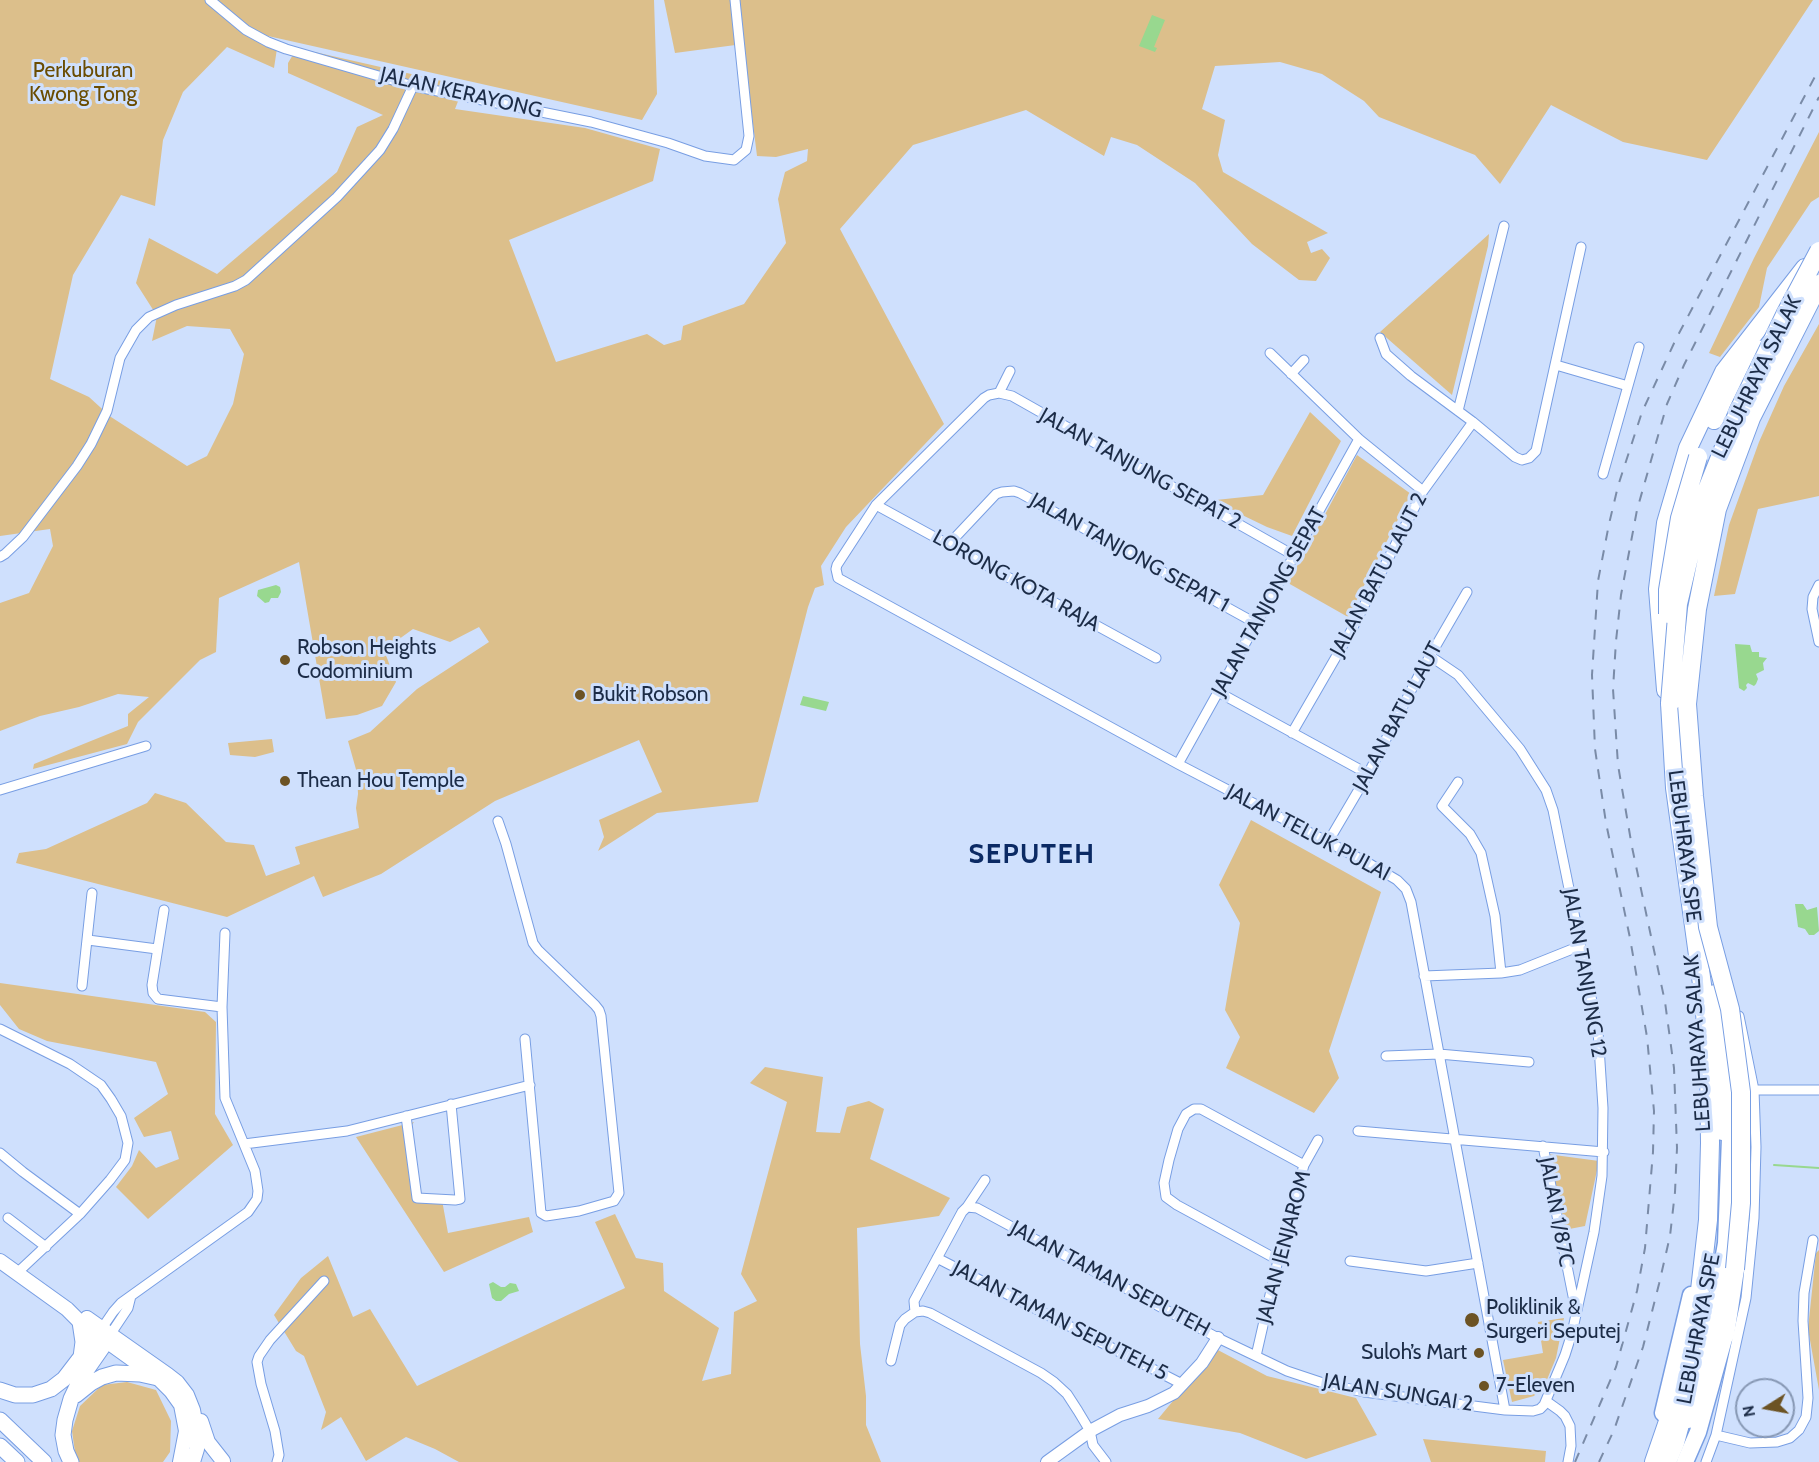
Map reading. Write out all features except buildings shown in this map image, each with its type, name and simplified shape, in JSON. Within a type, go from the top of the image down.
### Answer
[{"type":"highway","name":"LEBUHRAYA SALAK","points":[[1647,1462],[1665,1408],[1690,1301],[1704,1196],[1707,1108],[1698,999],[1674,814],[1669,707],[1676,607],[1685,560],[1711,470],[1730,423],[1819,251]]},
{"type":"highway","points":[[1669,707],[1658,589],[1666,524],[1688,448],[1724,372],[1819,251]]},
{"type":"highway","name":"LEBUHRAYA SPE","points":[[1654,1462],[1684,1375],[1699,1299],[1708,1220],[1709,1067],[1704,999],[1675,788],[1669,707],[1678,604],[1702,502],[1739,410],[1819,251]]},
{"type":"highway","name":"LEBUHRAYA SPE","points":[[1667,1462],[1675,1443],[1692,1378],[1708,1300],[1719,1221],[1722,1067],[1687,705],[1697,609],[1717,509],[1751,418],[1819,284]]},
{"type":"highway","name":"LEBUHRAYA SALAK","points":[[1672,1462],[1688,1420],[1710,1336],[1726,1243],[1730,1148],[1731,1095],[1726,1037],[1716,949],[1693,807],[1687,710],[1694,609],[1704,555],[1726,479],[1749,426],[1819,300]]},
{"type":"highway","points":[[1669,707],[1668,590],[1680,518],[1698,457],[1721,405],[1780,328]]},
{"type":"highway","points":[[1685,1462],[1698,1432],[1725,1335],[1735,1269],[1741,1203],[1741,1092],[1730,1009],[1708,927]]},
{"type":"highway","points":[[1725,1335],[1726,1243]]},
{"type":"main road","points":[[0,1261],[67,1309],[80,1322],[177,1382],[195,1405],[208,1442],[224,1462]]},
{"type":"main road","points":[[67,1309],[85,1316],[104,1335],[171,1391],[181,1405],[191,1458]]},
{"type":"main road","points":[[80,1322],[83,1342],[80,1360]]},
{"type":"main road","points":[[0,1390],[15,1395],[33,1395],[51,1389],[64,1379],[104,1335]]},
{"type":"main road","points":[[71,1462],[63,1436],[65,1420],[71,1399],[104,1335]]},
{"type":"main road","points":[[71,1399],[91,1383],[116,1373],[140,1374],[158,1378]]},
{"type":"main road","points":[[188,1395],[196,1422],[191,1458]]},
{"type":"main road","points":[[0,1420],[44,1462]]},
{"type":"main road","points":[[0,1446],[17,1462]]},
{"type":"street","name":"JALAN KERAYONG","points":[[210,0],[246,30],[285,49],[413,86],[591,122],[724,160],[734,160],[739,157],[746,150],[749,136],[735,0]]},
{"type":"street","points":[[0,557],[23,537],[91,444],[107,411],[120,358],[136,330],[149,318],[176,305],[235,286],[246,280],[337,197],[380,150],[393,129],[413,86]]},
{"type":"street","points":[[1458,411],[1504,226]]},
{"type":"street","points":[[1380,338],[1386,354],[1411,376],[1473,422],[1515,457],[1522,460],[1529,458],[1536,451],[1581,248]]},
{"type":"street","points":[[1603,474],[1639,347]]},
{"type":"street","points":[[1270,353],[1359,439],[1423,491]]},
{"type":"street","points":[[1291,374],[1304,360]]},
{"type":"street","points":[[1556,365],[1628,386]]},
{"type":"street","points":[[876,505],[984,398],[993,393],[999,393],[1010,371]]},
{"type":"street","name":"JALAN TANJUNG SEPAT 2","points":[[999,393],[1012,396],[1295,556]]},
{"type":"street","name":"JALAN BATU LAUT 2","points":[[1293,733],[1356,622],[1423,491],[1473,422]]},
{"type":"street","name":"JALAN TANJONG SEPAT","points":[[1178,764],[1359,439]]},
{"type":"street","name":"JALAN TANJONG SEPAT 1","points":[[950,544],[996,494],[1014,491],[1257,624]]},
{"type":"street","name":"LORONG KOTA RAJA","points":[[876,505],[1156,658]]},
{"type":"street","name":"JALAN TELUK PULAI","points":[[876,505],[837,565],[838,578],[1178,764],[1329,842],[1397,880],[1406,889],[1411,902],[1505,1410]]},
{"type":"street","points":[[1819,585],[1812,597],[1812,609],[1819,642]]},
{"type":"street","name":"JALAN BATU LAUT","points":[[1329,842],[1467,592]]},
{"type":"street","name":"JALAN TANJUNG 12","points":[[1430,656],[1458,675],[1520,748],[1546,790],[1553,810],[1600,1044],[1604,1152],[1594,1232],[1569,1345],[1546,1401]]},
{"type":"street","points":[[1218,692],[1368,774]]},
{"type":"street","points":[[0,790],[146,746]]},
{"type":"street","points":[[1458,782],[1442,806],[1470,834],[1481,853],[1495,916],[1501,973]]},
{"type":"street","points":[[498,821],[533,943],[538,951],[599,1010],[620,1193],[614,1201],[579,1211],[546,1216],[542,1214],[525,1039]]},
{"type":"street","points":[[82,986],[92,894]]},
{"type":"street","points":[[164,910],[152,985],[153,993],[158,999],[222,1007]]},
{"type":"street","points":[[104,1335],[128,1308],[131,1296],[248,1212],[254,1205],[258,1191],[255,1171],[225,1098],[222,1007],[225,933]]},
{"type":"street","points":[[88,940],[157,949]]},
{"type":"street","points":[[1424,976],[1501,973],[1520,970],[1580,946]]},
{"type":"street","points":[[1706,1462],[1716,1434],[1746,1298],[1754,1218],[1756,1147],[1754,1090],[1735,994],[1716,949]]},
{"type":"street","points":[[0,1029],[69,1064],[100,1085],[121,1116],[128,1143],[125,1160],[110,1180],[80,1214],[17,1273]]},
{"type":"street","points":[[1386,1056],[1439,1054],[1529,1062]]},
{"type":"street","points":[[244,1144],[347,1131],[530,1085]]},
{"type":"street","points":[[1754,1090],[1819,1090]]},
{"type":"street","points":[[406,1116],[417,1198],[460,1199],[451,1104]]},
{"type":"street","points":[[1278,1260],[1177,1205],[1167,1197],[1164,1183],[1169,1160],[1178,1129],[1186,1114],[1194,1109],[1201,1109],[1304,1165]]},
{"type":"street","points":[[1358,1131],[1604,1152]]},
{"type":"street","name":"JALAN JENJAROM","points":[[1256,1356],[1278,1260],[1304,1165],[1318,1140]]},
{"type":"street","name":"JALAN 1/87C","points":[[1543,1146],[1576,1313]]},
{"type":"street","points":[[0,1153],[80,1214]]},
{"type":"street","points":[[915,1312],[914,1301],[936,1258],[962,1212],[968,1207],[985,1180]]},
{"type":"street","name":"JALAN TAMAN SEPUTEH","points":[[968,1207],[977,1208],[1218,1338],[1202,1363],[1174,1393],[1148,1406],[1120,1415],[1090,1431],[1047,1462]]},
{"type":"street","points":[[8,1218],[46,1247]]},
{"type":"street","points":[[1716,1434],[1750,1443],[1777,1442],[1790,1438],[1799,1431],[1806,1417],[1808,1398],[1803,1321],[1804,1293],[1813,1240]]},
{"type":"street","name":"JALAN TAMAN SEPUTEH 5","points":[[936,1258],[1182,1384]]},
{"type":"street","points":[[1350,1261],[1426,1271],[1478,1263]]},
{"type":"street","points":[[277,1462],[279,1455],[275,1431],[257,1362],[270,1340],[324,1281]]},
{"type":"street","points":[[891,1361],[900,1325],[915,1312],[930,1313],[1041,1373],[1067,1394],[1090,1431],[1092,1445],[1106,1462]]},
{"type":"street","name":"JALAN SUNGAI 2","points":[[1218,1338],[1287,1371],[1323,1383],[1364,1392],[1505,1410],[1533,1411],[1540,1409],[1546,1401]]},
{"type":"street","points":[[1546,1401],[1565,1416],[1570,1426],[1568,1462]]},
{"type":"street","points":[[191,1458],[224,1462]]},
{"type":"green space","name":"Perkuburan Kwong Tong","points":[[0,0],[654,0],[657,94],[642,120],[268,36],[278,42],[274,68],[227,47],[183,92],[163,140],[155,206],[121,195],[73,275],[50,379],[89,397],[111,417],[187,466],[207,456],[233,404],[244,354],[230,329],[187,326],[152,341],[157,316],[136,283],[149,238],[217,274],[337,172],[357,127],[383,115],[288,73],[288,63],[297,48],[464,86],[455,109],[585,128],[660,149],[653,181],[509,240],[556,362],[647,334],[664,345],[681,340],[683,326],[744,304],[786,243],[778,199],[785,172],[807,161],[808,149],[776,157],[757,156],[743,44],[675,53],[664,0],[1813,0],[1707,160],[1623,142],[1551,105],[1500,184],[1475,155],[1379,117],[1364,101],[1322,74],[1280,62],[1215,66],[1202,109],[1225,120],[1218,155],[1223,172],[1328,233],[1307,242],[1311,253],[1322,249],[1330,258],[1316,281],[1299,280],[1252,244],[1195,183],[1137,145],[1111,137],[1104,156],[1026,110],[913,145],[840,229],[944,424],[846,527],[821,566],[824,585],[815,588],[808,607],[758,802],[657,813],[598,851],[604,837],[599,820],[662,792],[639,740],[495,801],[381,874],[323,897],[314,876],[227,917],[16,863],[19,853],[46,849],[147,803],[155,793],[186,803],[226,842],[254,845],[266,876],[300,864],[295,847],[359,828],[356,808],[357,773],[348,741],[370,732],[417,689],[489,642],[479,627],[450,642],[413,629],[384,650],[396,682],[382,706],[357,715],[326,719],[299,562],[219,598],[216,652],[200,660],[138,722],[127,744],[33,769],[34,764],[128,726],[128,714],[149,697],[118,694],[79,707],[40,716],[0,731],[0,603],[29,593],[53,546],[50,529],[0,536]]},
{"type":"green space","points":[[1819,132],[1819,197],[1811,202],[1767,268],[1759,307],[1720,357],[1709,353],[1754,258]]},
{"type":"green space","points":[[1489,234],[1488,246],[1452,395],[1380,332]]},
{"type":"green space","points":[[1819,324],[1819,496],[1758,509],[1735,594],[1714,596],[1729,525],[1759,442],[1784,386]]},
{"type":"green space","points":[[1310,412],[1341,441],[1292,536],[1267,527],[1216,500],[1263,495]]},
{"type":"green space","points":[[1357,455],[1411,494],[1348,617],[1288,583]]},
{"type":"green space","points":[[272,739],[274,752],[255,757],[230,755],[228,743]]},
{"type":"green space","points":[[1251,820],[1381,892],[1329,1051],[1339,1078],[1314,1113],[1226,1068],[1240,1037],[1225,1010],[1240,923],[1219,885]]},
{"type":"green space","points":[[0,983],[205,1012],[216,1022],[215,1114],[233,1145],[148,1219],[116,1187],[132,1166],[139,1150],[156,1168],[179,1159],[171,1131],[144,1137],[134,1118],[168,1094],[156,1062],[47,1041],[19,1029],[0,1005]]},
{"type":"green space","points":[[765,1067],[823,1077],[816,1132],[840,1133],[847,1107],[869,1101],[884,1109],[870,1159],[950,1198],[939,1216],[857,1228],[860,1344],[866,1396],[866,1425],[881,1462],[459,1462],[406,1437],[366,1461],[341,1417],[321,1430],[326,1412],[304,1356],[296,1351],[274,1315],[301,1278],[328,1256],[353,1317],[370,1309],[417,1386],[625,1288],[595,1222],[615,1214],[636,1258],[663,1263],[664,1291],[719,1328],[702,1381],[731,1374],[734,1312],[757,1301],[741,1274],[787,1102],[750,1083]]},
{"type":"green space","points":[[414,1122],[405,1135],[416,1203],[442,1200],[448,1233],[529,1217],[533,1232],[444,1272],[356,1137]]},
{"type":"green space","points":[[1547,1154],[1599,1161],[1585,1226],[1564,1230]]},
{"type":"green space","points":[[1819,1250],[1819,1390],[1808,1329],[1816,1253]]},
{"type":"green space","points":[[1564,1318],[1556,1358],[1546,1382],[1534,1396],[1512,1402],[1503,1360],[1543,1353],[1538,1322]]},
{"type":"green space","points":[[1216,1349],[1267,1376],[1356,1398],[1377,1435],[1306,1459],[1240,1433],[1158,1419]]},
{"type":"green space","points":[[127,1382],[156,1390],[171,1421],[170,1452],[163,1462],[79,1462],[76,1459],[72,1431],[80,1406],[102,1385]]},
{"type":"green space","points":[[1423,1439],[1546,1451],[1545,1462],[1431,1462]]},
{"type":"shaded area","points":[[1152,15],[1165,20],[1154,47],[1157,48],[1155,52],[1139,46]]},
{"type":"shaded area","points":[[276,585],[280,587],[281,592],[278,598],[271,598],[265,603],[257,596],[258,590]]},
{"type":"shaded area","points":[[1735,644],[1750,645],[1752,652],[1759,652],[1759,657],[1767,658],[1763,663],[1764,670],[1756,674],[1758,679],[1756,684],[1754,686],[1748,683],[1744,691],[1739,688]]},
{"type":"shaded area","points":[[803,696],[829,702],[826,711],[800,705]]},
{"type":"shaded area","points":[[1795,904],[1803,904],[1807,910],[1817,907],[1819,931],[1814,935],[1809,935],[1805,929],[1798,927]]},
{"type":"shaded area","points":[[493,1282],[501,1287],[510,1283],[516,1284],[519,1291],[509,1294],[501,1301],[496,1301],[492,1298],[489,1284]]},
{"type":"waterway","points":[[1774,1165],[1819,1168]]},
{"type":"railway","points":[[1575,1462],[1616,1367],[1637,1291],[1645,1248],[1653,1152],[1654,1111],[1647,1037],[1630,938],[1606,823],[1595,749],[1592,675],[1598,581],[1618,486],[1642,412],[1676,339],[1819,69]]},
{"type":"railway","points":[[1599,1462],[1614,1430],[1643,1347],[1659,1284],[1670,1236],[1677,1148],[1674,1068],[1665,1002],[1632,847],[1618,765],[1613,689],[1621,595],[1637,510],[1667,404],[1684,365],[1819,97]]},
{"type":"place","name":"Robson Heights Codominium","points":[[285,660]]},
{"type":"place","name":"Bukit Robson","points":[[580,695]]},
{"type":"place","name":"Thean Hou Temple","points":[[285,781]]},
{"type":"place","name":"Poliklinik & Surgeri Seputej","points":[[1472,1320]]},
{"type":"place","name":"Suloh’s Mart","points":[[1479,1353]]},
{"type":"place","name":"7-Eleven","points":[[1484,1386]]},
{"type":"district","name":"SEPUTEH","points":[[1032,855]]}]
